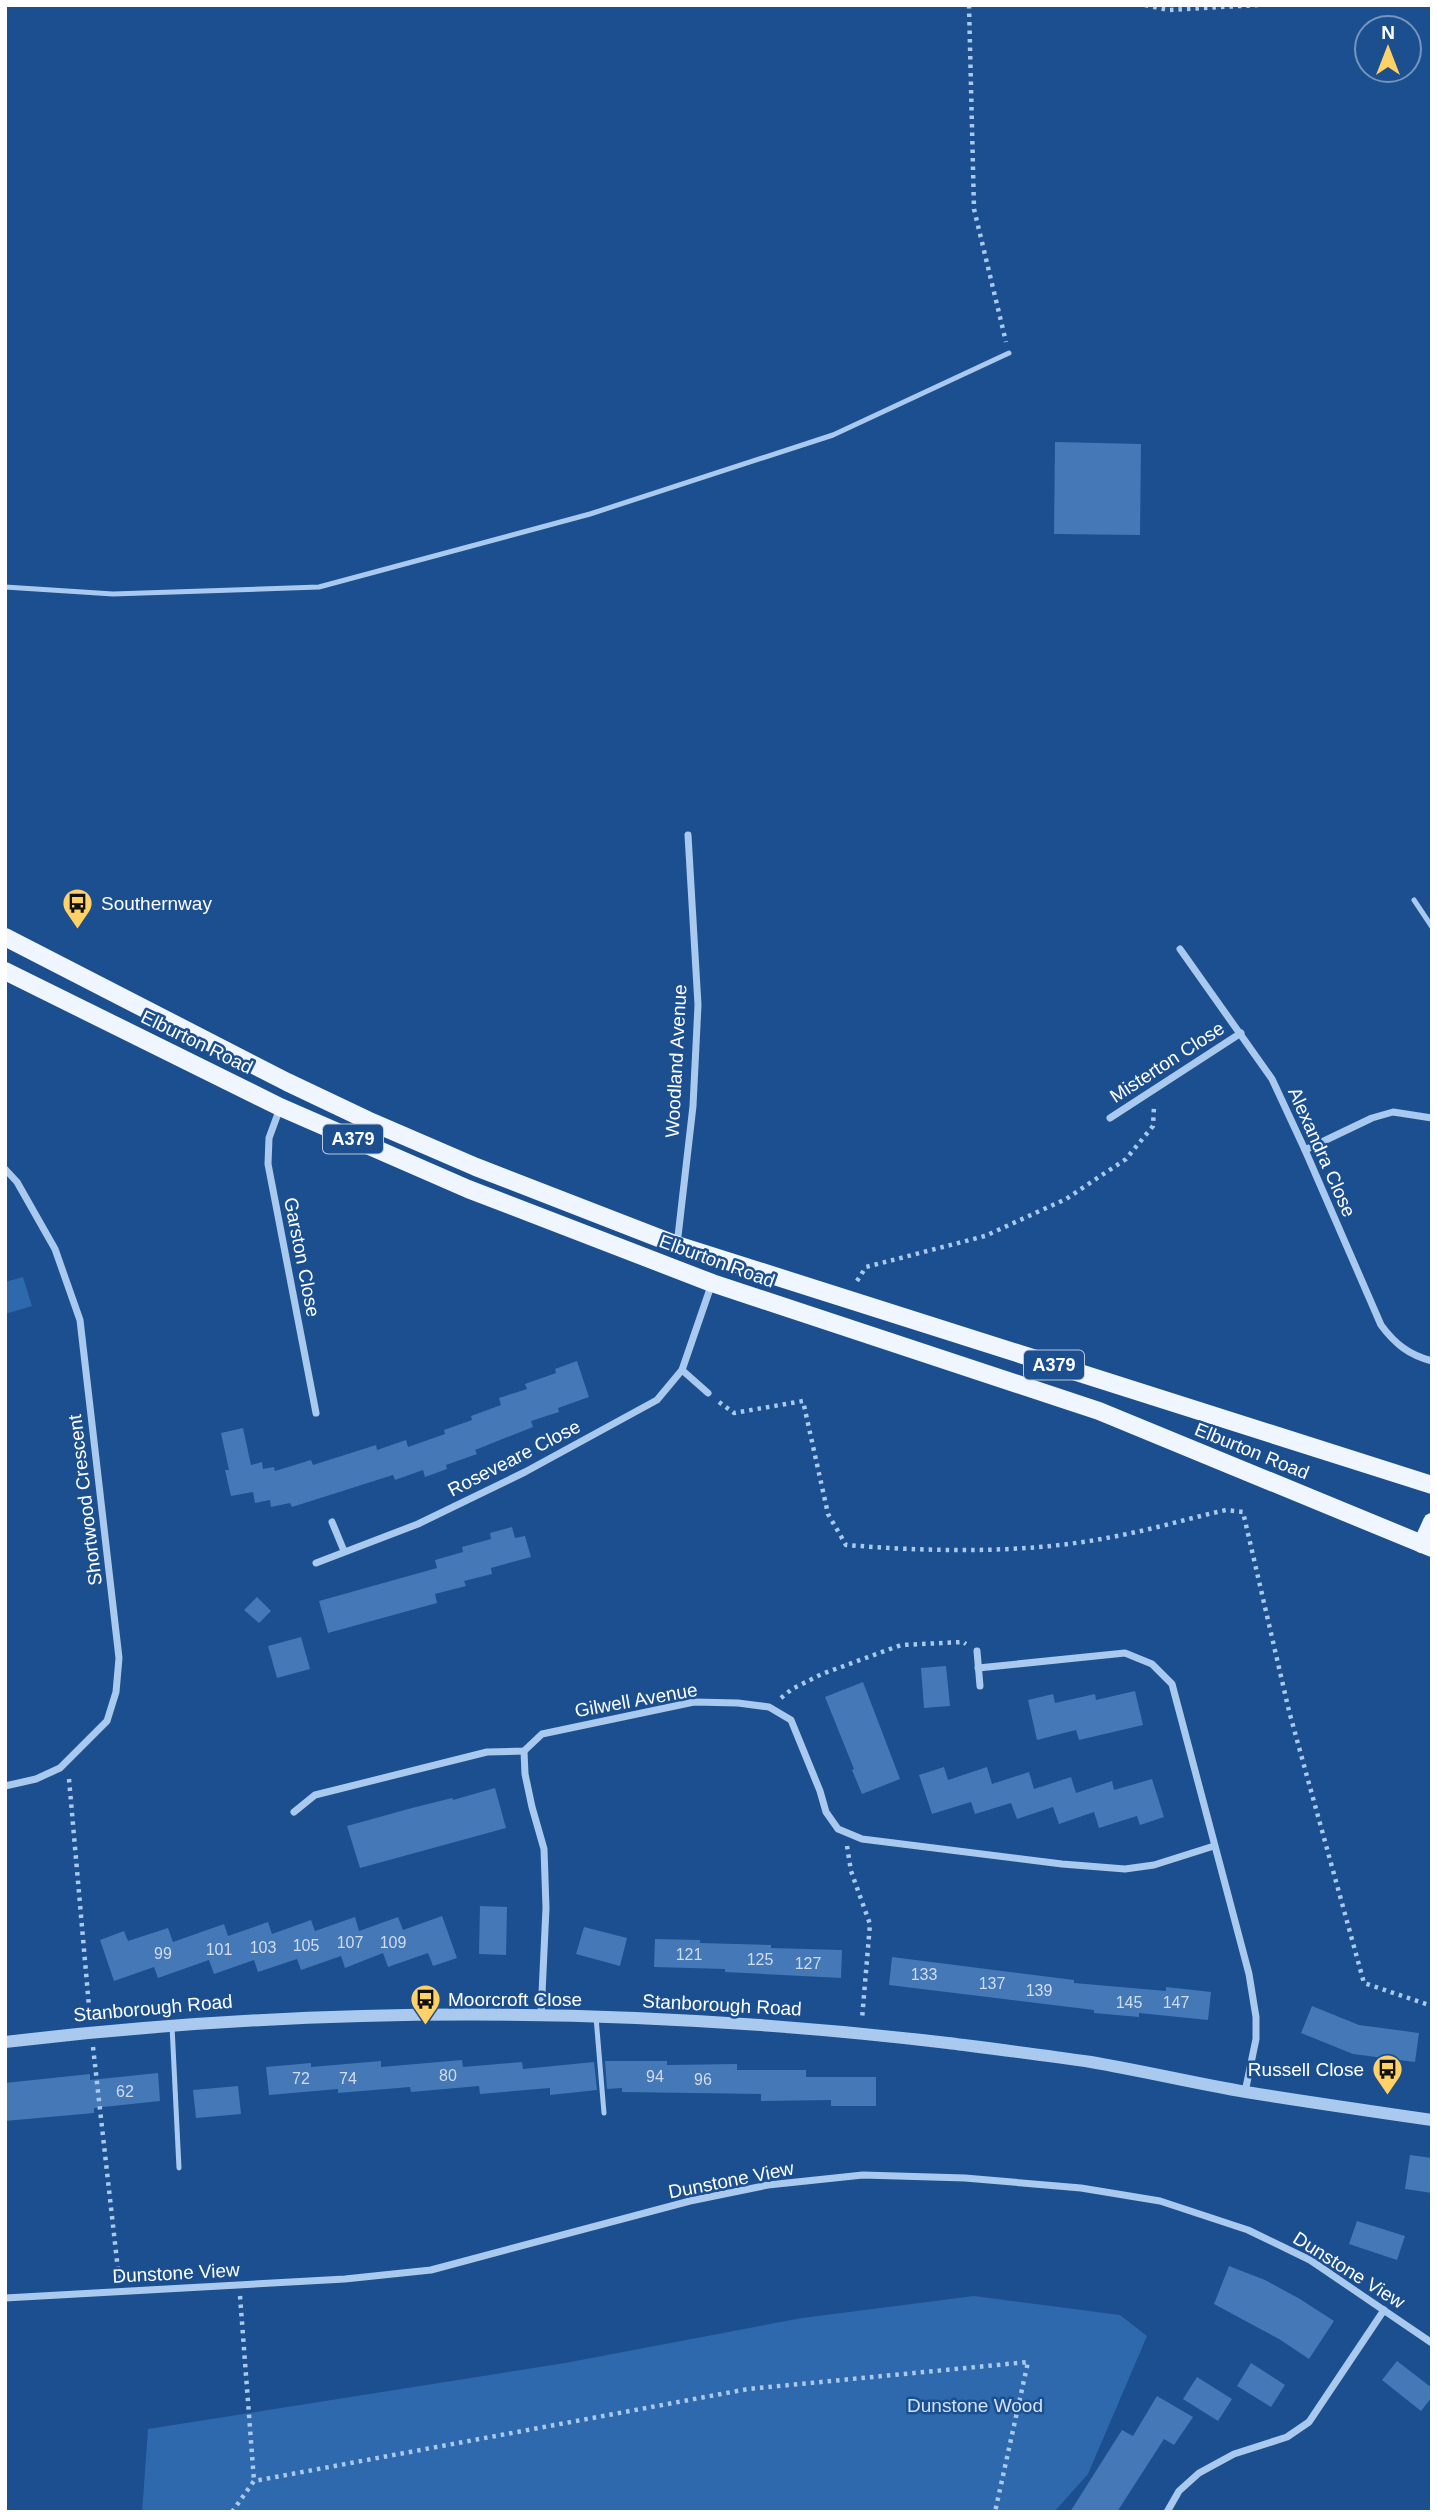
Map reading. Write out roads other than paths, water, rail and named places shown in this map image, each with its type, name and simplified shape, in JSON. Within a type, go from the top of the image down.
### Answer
[{"type":"main road","name":"Elburton Road","points":[[5,937],[287,1082],[367,1120],[476,1167],[677,1245],[1432,1485]]},
{"type":"main road","name":"Elburton Road","points":[[5,971],[280,1107],[468,1189],[712,1283],[1100,1411],[1427,1546]]},
{"type":"main road","name":"A379","points":[[1341,1456],[1368,1471],[1426,1491],[1432,1499]]},
{"type":"main road","name":"A379","points":[[1427,1546],[1432,1522]]},
{"type":"street","name":"Woodland Avenue","points":[[677,1245],[693,1106],[698,1005],[688,835]]},
{"type":"street","name":"Alexandra Close","points":[[1180,949],[1272,1079],[1381,1325],[1395,1343],[1415,1356],[1432,1361]]},
{"type":"street","name":"Misterton Close","points":[[1110,1118],[1241,1032]]},
{"type":"street","name":"Garston Close","points":[[280,1107],[270,1138],[268,1164],[316,1413]]},
{"type":"street","points":[[1305,1150],[1372,1118],[1393,1112],[1432,1118]]},
{"type":"street","name":"Shortwood Crescent","points":[[5,1169],[17,1182],[55,1249],[80,1320],[119,1658],[116,1692],[107,1721],[60,1768],[36,1779],[5,1786]]},
{"type":"street","name":"Roseveare Close","points":[[316,1563],[418,1524],[657,1400],[682,1370],[712,1283]]},
{"type":"street","points":[[682,1370],[708,1393]]},
{"type":"street","points":[[332,1522],[344,1551]]},
{"type":"street","points":[[977,1651],[980,1686]]},
{"type":"street","points":[[978,1668],[1125,1653],[1152,1664],[1172,1684],[1249,1974],[1256,2017],[1256,2039],[1245,2092]]},
{"type":"street","name":"Gilwell Avenue","points":[[524,1751],[542,1734],[694,1702],[769,1707],[790,1720],[826,1812],[838,1829],[862,1839],[1062,1864],[1125,1869],[1154,1865],[1214,1846]]},
{"type":"street","points":[[294,1812],[315,1795],[487,1752],[524,1751],[527,1785],[544,1849],[546,1908],[541,2015]]},
{"type":"street","name":"Stanborough Road","points":[[5,2042],[92,2031],[253,2020],[541,2015],[596,2017],[807,2029],[1090,2062],[1245,2092],[1432,2120]]},
{"type":"street","name":"Dunstone View","points":[[5,2298],[345,2279],[431,2270],[703,2199],[768,2185],[876,2176],[965,2178],[1055,2186],[1160,2201],[1248,2230],[1310,2260],[1432,2343]]},
{"type":"street","points":[[1167,2512],[1179,2491],[1199,2473],[1234,2454],[1287,2437],[1309,2422],[1384,2310]]},
{"type":"lane","points":[[5,587],[113,594],[319,587],[590,514],[833,435],[1009,353]]},
{"type":"lane","points":[[1414,900],[1432,927]]},
{"type":"lane","points":[[596,2017],[604,2113]]},
{"type":"lane","points":[[172,2026],[179,2168]]},
{"type":"place","name":"Southernway","points":[[78,930]]},
{"type":"place","name":"Moorcroft Close","points":[[425,2026]]},
{"type":"place","name":"Russell Close","points":[[1387,2096]]},
{"type":"park label","name":"Dunstone Wood","points":[[975,2405]]}]
